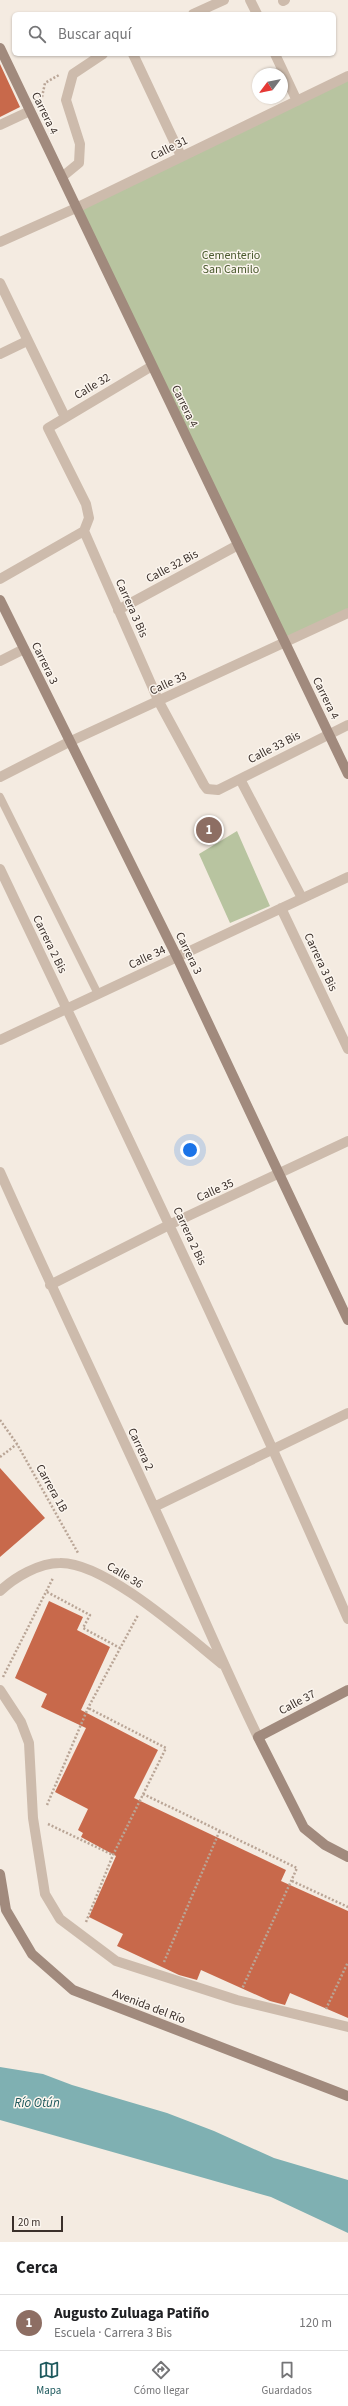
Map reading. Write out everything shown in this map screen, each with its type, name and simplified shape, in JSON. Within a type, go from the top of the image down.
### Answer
[{"type":"main road","name":"Carrera 4","points":[[0,48],[348,774]]},
{"type":"main road","name":"Carrera 3","points":[[0,600],[69,742],[177,957],[348,1320]]},
{"type":"main road","name":"Calle 37","points":[[258,1737],[348,1690]]},
{"type":"main road","points":[[258,1737],[304,1828],[325,1845],[348,1857]]},
{"type":"main road","name":"Avenida del Río","points":[[0,1874],[6,1910],[32,1954],[73,1990],[348,2096]]},
{"type":"street","points":[[197,12],[224,0]]},
{"type":"street","points":[[250,0],[256,12]]},
{"type":"street","points":[[62,178],[79,163],[80,144],[66,100],[74,74],[100,56]]},
{"type":"street","points":[[134,56],[181,156]]},
{"type":"street","points":[[276,56],[297,100]]},
{"type":"street","name":"Calle 31","points":[[0,242],[76,208],[348,76]]},
{"type":"street","points":[[0,125],[30,111]]},
{"type":"street","points":[[0,282],[27,341],[65,417]]},
{"type":"street","points":[[0,354],[27,341]]},
{"type":"street","name":"Calle 32","points":[[84,531],[89,518],[86,504],[48,428],[152,366]]},
{"type":"street","points":[[0,580],[84,531]]},
{"type":"street","name":"Carrera 3 Bis","points":[[84,531],[159,702],[204,785],[211,790]]},
{"type":"street","name":"Calle 32 Bis","points":[[118,610],[238,545]]},
{"type":"street","name":"Calle 33","points":[[0,776],[69,742],[159,702],[348,613]]},
{"type":"street","points":[[0,661],[24,649]]},
{"type":"street","name":"Calle 33 Bis","points":[[211,790],[218,790],[348,725]]},
{"type":"street","points":[[240,779],[302,898]]},
{"type":"street","name":"Carrera 2 Bis","points":[[0,869],[171,1224],[274,1450],[348,1619]]},
{"type":"street","name":"Calle 34","points":[[0,1040],[348,877]]},
{"type":"street","name":"Carrera 3 Bis","points":[[281,908],[348,1049]]},
{"type":"street","name":"Calle 35","points":[[50,1285],[171,1224],[280,1175],[348,1141]]},
{"type":"street","name":"Carrera 2","points":[[0,1172],[50,1285],[154,1507],[223,1665],[258,1737]]},
{"type":"street","points":[[154,1507],[348,1413]]},
{"type":"street","name":"Calle 36","points":[[0,1591],[11,1581],[33,1569],[60,1563],[86,1567],[145,1602],[223,1665]]},
{"type":"street","points":[[0,1690],[21,1722],[30,1743],[33,1818],[45,1894],[60,1919],[80,1936],[116,1962],[237,2000],[348,2027]]},
{"type":"lane","points":[[0,797],[98,994]]},
{"type":"path","points":[[21,92],[32,87],[36,97],[42,97],[45,83],[53,77],[74,74]]},
{"type":"path","name":"Carrera 1B","points":[[0,1420],[17,1444],[86,1567]]},
{"type":"path","points":[[0,1457],[17,1444]]},
{"type":"path","points":[[0,1684],[47,1592],[60,1563]]},
{"type":"path","points":[[47,1592],[90,1615],[83,1628],[120,1648]]},
{"type":"path","points":[[46,1806],[88,1708],[145,1602]]},
{"type":"path","points":[[80,1936],[113,1855],[166,1748],[88,1708]]},
{"type":"path","points":[[143,1794],[297,1868],[237,2000]]},
{"type":"path","points":[[47,1823],[113,1855]]},
{"type":"path","points":[[158,1976],[220,1830]]},
{"type":"path","points":[[292,1881],[348,1907]]},
{"type":"path","points":[[321,2020],[348,1962]]},
{"type":"green space","name":"Cementerio San Camilo","points":[[348,76],[348,613],[284,642],[76,208]]},
{"type":"green space","points":[[237,831],[270,906],[230,923],[199,854]]},
{"type":"water","name":"Río Otún","points":[[0,2067],[43,2074],[72,2085],[167,2113],[214,2131],[274,2158],[348,2180],[348,2233],[271,2197],[0,2120]]},
{"type":"building","points":[[0,64],[20,107],[0,117]]},
{"type":"building","points":[[0,1468],[45,1518],[0,1557]]},
{"type":"building","points":[[49,1601],[83,1617],[77,1630],[110,1647],[81,1710],[158,1750],[134,1798],[286,1870],[281,1881],[348,1911],[348,2018],[290,1993],[285,2005],[270,2001],[201,1970],[197,1980],[179,1975],[117,1946],[123,1934],[89,1917],[116,1856],[81,1837],[83,1833],[78,1830],[88,1809],[55,1792],[86,1728],[41,1707],[47,1694],[15,1678]]},
{"type":"place","name":"Augusto Zuluaga Patiño","points":[[209,830]]}]
